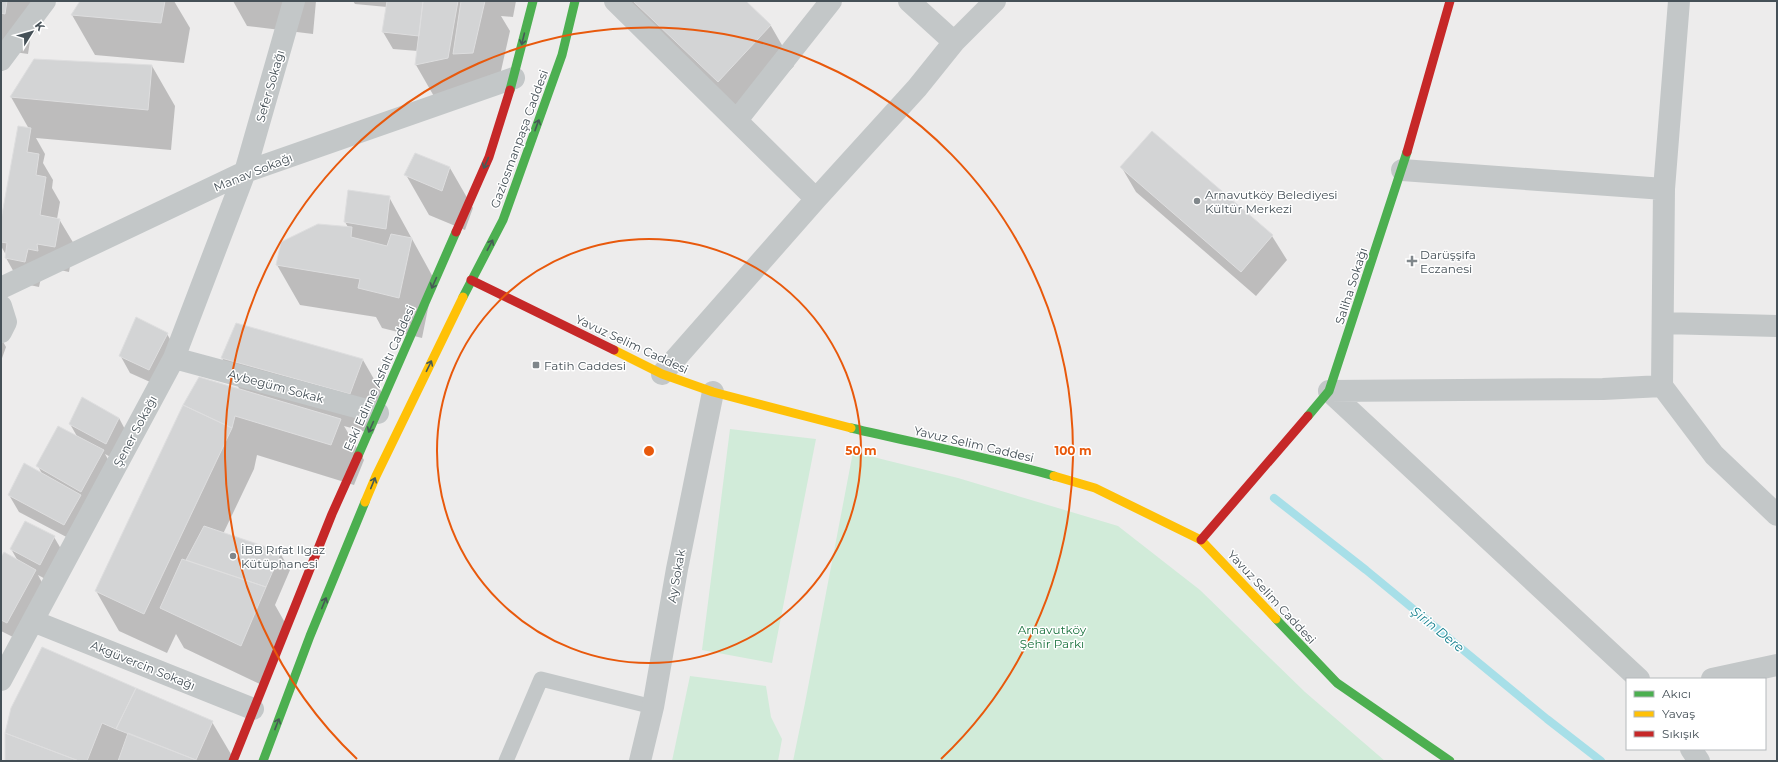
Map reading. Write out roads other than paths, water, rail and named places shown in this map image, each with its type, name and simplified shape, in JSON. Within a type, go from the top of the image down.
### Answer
[{"type":"main road","name":"Eski Edirne Asfaltı Caddesi","points":[[233,761],[252,709],[332,514],[378,413],[489,157],[514,78],[532,1]]},
{"type":"main road","name":"Gaziosmanpaşa Caddesi","points":[[472,280],[503,220],[562,55],[575,1]]},
{"type":"main road","name":"Saliha Sokağı","points":[[1201,540],[1329,391],[1402,170],[1450,1]]},
{"type":"main road","name":"Yavuz Selim Caddesi","points":[[472,280],[662,374],[713,392],[922,445],[1002,461],[1095,488],[1201,540],[1337,683],[1450,761]]},
{"type":"main road","points":[[263,761],[310,636],[376,476],[472,280]]},
{"type":"street","points":[[1,60],[45,1]]},
{"type":"street","name":"Sefer Sokağı","points":[[245,172],[294,1]]},
{"type":"street","points":[[615,1],[816,199]]},
{"type":"street","points":[[737,120],[831,1]]},
{"type":"street","points":[[909,1],[954,42]]},
{"type":"street","points":[[662,374],[816,199],[917,88],[954,42],[994,1]]},
{"type":"street","points":[[1679,1],[1664,189],[1662,386],[1714,455],[1777,515]]},
{"type":"street","name":"Manav Sokağı","points":[[1,288],[245,172],[514,78]]},
{"type":"street","points":[[1402,170],[1664,189]]},
{"type":"street","name":"Şener Sokağı","points":[[1,680],[174,358],[245,172]]},
{"type":"street","points":[[1,306],[6,322],[1,332]]},
{"type":"street","points":[[1663,323],[1777,326]]},
{"type":"street","name":"Aybegüm Sokak","points":[[174,358],[378,413]]},
{"type":"street","points":[[1329,391],[1603,389],[1662,386]]},
{"type":"street","points":[[1329,391],[1638,678]]},
{"type":"street","name":"Ay Sokak","points":[[640,761],[653,707],[677,569],[713,392]]},
{"type":"street","name":"Akgüvercin Sokağı","points":[[33,621],[252,709]]},
{"type":"street","points":[[1717,678],[1777,665]]},
{"type":"street","points":[[1692,750],[1699,761]]},
{"type":"lane","points":[[506,761],[542,679],[653,707]]},
{"type":"waterway","name":"Şirin Dere","points":[[1274,498],[1366,570],[1547,719],[1601,761]]},
{"type":"place","name":"Arnavutköy Belediyesi Kültür Merkezi","points":[[1197,201]]},
{"type":"place","name":"Darüşşifa Eczanesi","points":[[1412,261]]},
{"type":"place","name":"Fatih Caddesi","points":[[536,365]]},
{"type":"place","name":"İBB Rıfat Ilgaz Kütüphanesi","points":[[233,556]]},
{"type":"park label","name":"Arnavutköy Şehir Parkı","points":[[1052,636]]}]
